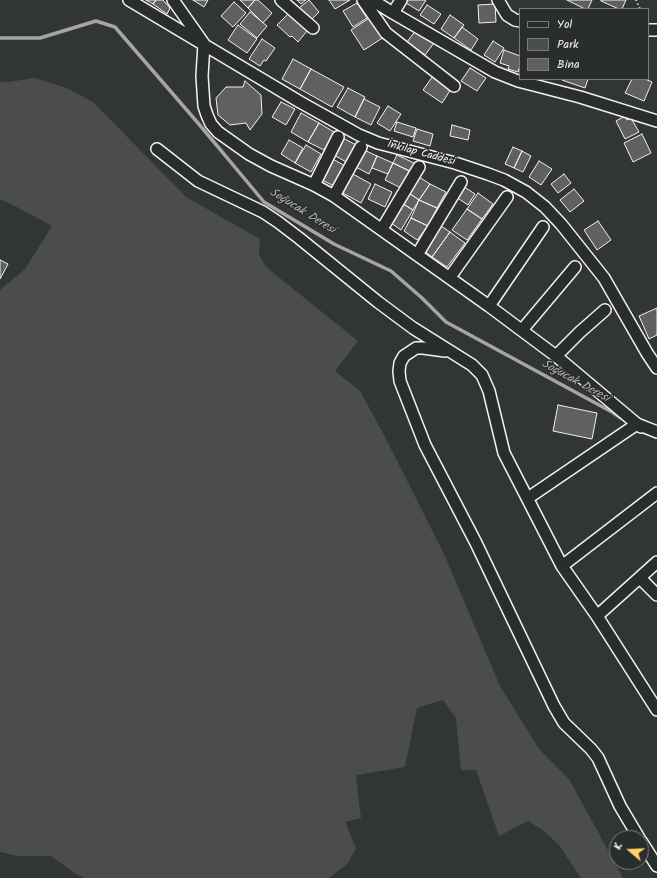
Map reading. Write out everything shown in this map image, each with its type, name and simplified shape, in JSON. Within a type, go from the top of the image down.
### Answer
[{"type":"street","name":"İnkılap Caddesi","points":[[129,0],[300,102],[359,135],[378,143],[455,163],[488,174],[504,180],[526,192],[545,207],[561,224],[604,278],[643,347],[657,368]]},
{"type":"street","points":[[173,0],[204,44],[202,76],[204,106],[206,115],[218,132],[249,154],[334,196],[450,277],[556,356],[657,439]]},
{"type":"street","points":[[281,0],[313,28]]},
{"type":"street","points":[[363,0],[386,33],[454,86]]},
{"type":"street","points":[[372,0],[495,72],[518,81],[580,97],[657,121]]},
{"type":"street","points":[[393,13],[401,0]]},
{"type":"street","points":[[498,0],[510,18],[519,21]]},
{"type":"street","points":[[314,185],[338,137]]},
{"type":"street","points":[[334,196],[361,147]]},
{"type":"street","points":[[157,149],[198,181],[262,212],[278,222],[378,302],[450,352],[472,365],[482,375],[488,391],[504,453],[562,566],[597,616],[657,710]]},
{"type":"street","points":[[382,230],[419,167]]},
{"type":"street","points":[[417,255],[461,182]]},
{"type":"street","points":[[450,277],[507,197]]},
{"type":"street","points":[[489,306],[543,226]]},
{"type":"street","points":[[522,330],[575,267]]},
{"type":"street","points":[[556,356],[605,310]]},
{"type":"street","points":[[450,352],[416,348],[404,356],[400,363],[399,371],[400,381],[405,394],[425,445],[476,543],[554,706],[564,723],[591,749],[598,758],[620,806],[634,830]]},
{"type":"street","points":[[528,498],[637,424]]},
{"type":"street","points":[[637,424],[657,432]]},
{"type":"street","points":[[562,566],[657,493]]},
{"type":"street","points":[[597,616],[657,562]]},
{"type":"street","points":[[640,578],[657,595]]},
{"type":"street","points":[[649,854],[657,866]]},
{"type":"green space","points":[[35,78],[67,88],[93,102],[186,197],[260,239],[259,255],[266,267],[358,341],[335,371],[360,391],[384,435],[444,554],[500,686],[539,749],[569,779],[609,852],[609,870],[619,870],[623,878],[581,878],[559,845],[544,831],[528,821],[499,836],[476,770],[461,770],[456,718],[443,700],[417,708],[405,767],[356,775],[361,818],[345,822],[356,848],[348,863],[329,878],[84,878],[51,856],[17,856],[0,852],[0,290],[25,269],[52,226],[0,199],[0,82]]},
{"type":"building","points":[[146,0],[156,0],[153,4]]},
{"type":"building","points":[[156,0],[163,0],[170,8],[167,14],[153,4]]},
{"type":"building","points":[[193,0],[208,0],[204,7]]},
{"type":"building","points":[[240,0],[255,0],[248,8]]},
{"type":"building","points":[[255,0],[258,0],[272,13],[263,23],[248,8]]},
{"type":"building","points":[[297,0],[306,0],[301,4]]},
{"type":"building","points":[[309,0],[319,12],[310,21],[299,8]]},
{"type":"building","points":[[329,0],[350,0],[335,9]]},
{"type":"building","points":[[408,0],[426,0],[419,11],[406,3]]},
{"type":"building","points":[[567,0],[592,0],[588,8],[583,8]]},
{"type":"building","points":[[626,0],[622,8],[617,8],[601,1]]},
{"type":"building","points":[[234,2],[246,13],[233,27],[221,16]]},
{"type":"building","points":[[357,3],[367,18],[353,27],[343,11]]},
{"type":"building","points":[[495,4],[496,22],[479,23],[478,5]]},
{"type":"building","points":[[427,5],[441,14],[434,24],[420,15]]},
{"type":"building","points":[[250,12],[267,26],[257,38],[240,24]]},
{"type":"building","points":[[289,13],[307,31],[298,42],[277,25]]},
{"type":"building","points":[[450,15],[464,25],[454,38],[441,29]]},
{"type":"building","points":[[371,17],[384,37],[364,50],[351,30]]},
{"type":"building","points":[[238,25],[257,39],[247,53],[228,40]]},
{"type":"building","points":[[462,27],[478,39],[471,50],[454,38]]},
{"type":"building","points":[[416,30],[434,43],[425,55],[407,42]]},
{"type":"building","points":[[262,39],[275,48],[266,61],[264,60],[260,66],[249,59]]},
{"type":"building","points":[[493,41],[504,48],[495,62],[484,55]]},
{"type":"building","points":[[504,50],[519,56],[518,72],[508,69],[509,66],[500,63]]},
{"type":"building","points":[[293,59],[311,69],[300,89],[282,79]]},
{"type":"building","points":[[470,68],[486,78],[477,91],[461,81]]},
{"type":"building","points":[[311,69],[344,87],[332,107],[300,89]]},
{"type":"building","points":[[433,76],[451,89],[442,103],[423,90]]},
{"type":"building","points":[[562,80],[588,80],[585,88]]},
{"type":"building","points":[[632,80],[647,80],[652,82],[644,101],[625,93]]},
{"type":"building","points":[[245,81],[261,95],[262,114],[250,130],[246,123],[230,125],[218,115],[216,98],[226,87],[243,87]]},
{"type":"building","points":[[348,88],[365,97],[355,117],[337,107]]},
{"type":"building","points":[[364,99],[380,107],[371,125],[355,117]]},
{"type":"building","points":[[281,102],[295,109],[286,125],[272,117]]},
{"type":"building","points":[[388,106],[401,114],[390,131],[377,123]]},
{"type":"building","points":[[301,113],[319,123],[308,142],[291,132]]},
{"type":"building","points":[[625,116],[627,120],[631,118],[639,132],[625,139],[616,121]]},
{"type":"building","points":[[397,122],[416,128],[413,137],[394,131]]},
{"type":"building","points":[[319,123],[334,132],[324,150],[308,142]]},
{"type":"building","points":[[452,125],[470,130],[468,140],[450,136]]},
{"type":"building","points":[[417,129],[433,134],[430,146],[413,141]]},
{"type":"building","points":[[642,134],[651,153],[633,162],[624,143]]},
{"type":"building","points":[[341,137],[358,146],[348,163],[332,154]]},
{"type":"building","points":[[289,140],[303,148],[295,163],[281,154]]},
{"type":"building","points":[[306,145],[321,154],[311,172],[295,163]]},
{"type":"building","points":[[513,147],[522,151],[514,168],[505,164]]},
{"type":"building","points":[[362,149],[377,156],[369,174],[354,166]]},
{"type":"building","points":[[522,151],[531,156],[523,172],[514,168]]},
{"type":"building","points":[[397,155],[416,164],[412,172],[393,163]]},
{"type":"building","points":[[377,156],[393,163],[388,174],[372,168]]},
{"type":"building","points":[[331,158],[347,167],[336,187],[320,179]]},
{"type":"building","points":[[539,161],[552,169],[541,185],[529,177]]},
{"type":"building","points":[[393,163],[411,172],[403,189],[385,180]]},
{"type":"building","points":[[351,173],[371,184],[361,203],[341,192]]},
{"type":"building","points":[[564,174],[571,183],[558,193],[551,184]]},
{"type":"building","points":[[416,175],[430,184],[419,200],[406,191]]},
{"type":"building","points":[[375,184],[392,192],[385,207],[368,199]]},
{"type":"building","points":[[430,184],[446,192],[437,208],[419,200]]},
{"type":"building","points":[[463,186],[475,194],[468,205],[456,197]]},
{"type":"building","points":[[574,189],[584,201],[570,212],[560,200]]},
{"type":"building","points":[[406,191],[419,200],[413,210],[400,202]]},
{"type":"building","points":[[478,193],[493,204],[482,219],[467,209]]},
{"type":"building","points":[[419,200],[437,208],[428,226],[411,218]]},
{"type":"building","points":[[400,202],[413,210],[401,230],[388,221]]},
{"type":"building","points":[[467,209],[482,219],[467,240],[452,230]]},
{"type":"building","points":[[411,218],[428,226],[417,240],[404,231]]},
{"type":"building","points":[[598,221],[611,240],[597,250],[584,230]]},
{"type":"building","points":[[438,224],[450,232],[432,257],[422,249]]},
{"type":"building","points":[[450,232],[465,243],[447,267],[432,257]]},
{"type":"building","points":[[0,260],[8,264],[0,279]]},
{"type":"building","points":[[657,308],[657,335],[649,339],[639,316]]},
{"type":"building","points":[[558,405],[597,413],[592,439],[553,431]]},
{"type":"waterway","name":"Soğucak Deresi","points":[[0,38],[40,38],[96,21],[115,27],[264,202],[334,244],[391,271],[422,298],[446,322],[612,412],[624,420]]}]
